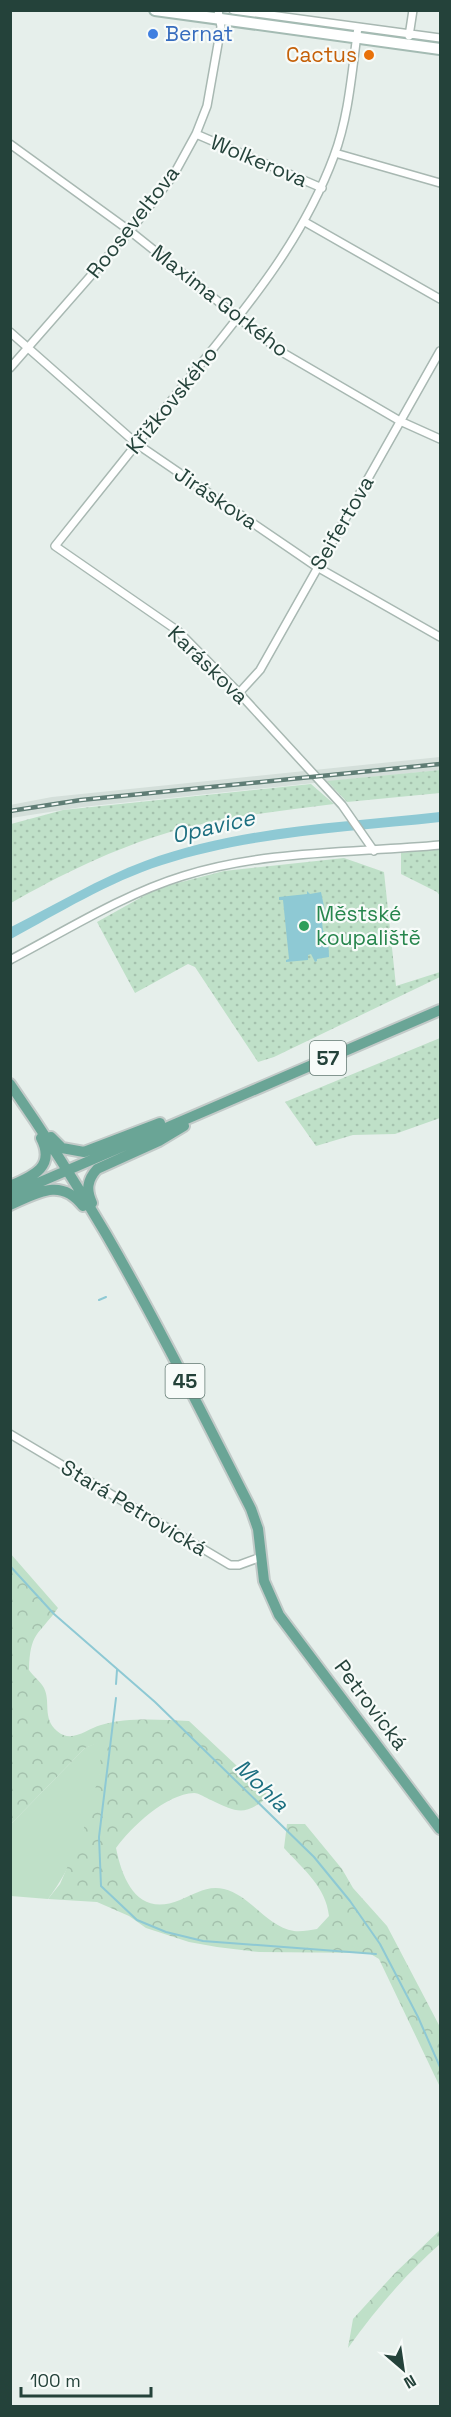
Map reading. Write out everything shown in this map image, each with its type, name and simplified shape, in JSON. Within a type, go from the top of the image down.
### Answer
[{"type":"main road","points":[[155,10],[219,15],[358,32],[409,39],[441,49]]},
{"type":"main road","name":"57","points":[[10,1195],[441,1010]]},
{"type":"main road","name":"45","points":[[10,1084],[68,1170],[157,1326],[251,1509],[258,1529],[261,1557]]},
{"type":"main road","points":[[26,1108],[59,1145],[79,1153],[88,1152],[134,1132],[215,1107]]},
{"type":"main road","points":[[106,1234],[88,1194],[89,1181],[93,1173],[105,1164],[159,1141],[215,1107]]},
{"type":"main road","points":[[10,1186],[37,1173],[45,1160],[43,1141],[26,1108]]},
{"type":"main road","points":[[10,1205],[47,1190],[64,1191],[76,1197],[106,1234]]},
{"type":"main road","name":"Petrovická","points":[[261,1557],[264,1581],[279,1615],[441,1829]]},
{"type":"street","points":[[232,10],[358,32],[347,104],[335,153],[441,183]]},
{"type":"street","points":[[413,10],[409,39],[441,38]]},
{"type":"street","name":"Rooseveltova","points":[[10,368],[130,231],[173,176],[196,134],[207,106],[218,52],[219,15]]},
{"type":"street","name":"Wolkerova","points":[[196,134],[322,188]]},
{"type":"street","name":"Maxima Gorkého","points":[[10,144],[130,231],[280,351],[400,421],[441,439]]},
{"type":"street","name":"Křižkovského","points":[[55,546],[279,263],[306,222],[335,153]]},
{"type":"street","points":[[306,222],[441,298]]},
{"type":"street","name":"Jiráskova","points":[[10,332],[137,444],[317,567],[441,637]]},
{"type":"street","name":"Seifertova","points":[[239,693],[260,670],[441,351]]},
{"type":"street","name":"Karáskova","points":[[55,546],[178,632],[239,693],[342,805],[374,851]]},
{"type":"street","points":[[10,960],[140,893],[182,876],[264,857],[441,845]]},
{"type":"street","name":"Stará Petrovická","points":[[10,1434],[230,1565],[239,1565],[261,1557]]},
{"type":"shaded area","points":[[440,757],[440,770],[82,807],[11,818],[10,805],[52,797]]},
{"type":"green space","points":[[440,770],[440,793],[347,802],[327,781]]},
{"type":"green space","points":[[311,784],[334,804],[231,818],[170,832],[88,863],[11,903],[11,824],[63,810]]},
{"type":"green space","points":[[440,849],[440,896],[437,892],[401,874],[401,853]]},
{"type":"green space","name":"Městské koupaliště","points":[[344,858],[384,872],[396,986],[440,972],[440,977],[274,1057],[258,1062],[195,967],[188,964],[135,993],[97,922],[158,888],[224,871]]},
{"type":"green space","points":[[440,1038],[440,1118],[395,1134],[353,1135],[316,1146],[285,1102]]},
{"type":"green space","points":[[10,1553],[58,1608],[33,1641],[29,1670],[44,1688],[48,1715],[52,1726],[57,1731],[63,1735],[74,1736],[112,1722],[189,1721],[269,1796],[254,1807],[235,1810],[194,1793],[172,1799],[150,1813],[116,1848],[123,1873],[135,1894],[154,1904],[166,1904],[207,1889],[224,1889],[233,1892],[275,1924],[284,1928],[297,1931],[317,1929],[329,1916],[323,1896],[312,1879],[284,1848],[287,1824],[305,1824],[342,1869],[353,1888],[387,1926],[440,2027],[440,2087],[379,1959],[369,1953],[259,1952],[217,1947],[189,1942],[146,1928],[129,1916],[97,1902],[48,1899],[60,1884],[83,1831],[100,1772],[101,1742],[85,1748],[11,1824]]},
{"type":"green space","points":[[101,1741],[101,1770],[96,1790],[74,1855],[58,1885],[48,1899],[11,1896],[11,1824],[85,1748]]},
{"type":"green space","points":[[440,2230],[440,2244],[391,2293],[348,2348],[353,2319],[395,2273]]},
{"type":"water","points":[[440,812],[440,822],[265,841],[230,847],[162,865],[104,889],[11,939],[11,927],[77,892],[111,875],[181,849],[254,833]]},
{"type":"water","name":"Městské koupaliště","points":[[307,891],[310,894],[321,892],[326,916],[322,922],[323,931],[328,933],[329,957],[317,959],[315,962],[311,954],[308,955],[308,960],[286,962],[289,959],[283,900],[279,900],[279,897],[307,894]]},
{"type":"waterway","points":[[99,1300],[106,1297]]},
{"type":"waterway","name":"Mohla","points":[[10,1566],[54,1614],[155,1702],[314,1857],[350,1901],[380,1944],[418,2017],[440,2067]]},
{"type":"waterway","points":[[116,1684],[117,1670]]},
{"type":"waterway","points":[[116,1698],[99,1837],[101,1886],[137,1920],[166,1932],[203,1941],[376,1954]]},
{"type":"railway","points":[[10,811],[81,800],[440,764]]},
{"type":"place","name":"Bernat","points":[[153,34]]},
{"type":"place","name":"Cactus","points":[[369,55]]},
{"type":"place","name":"Městské koupaliště","points":[[304,926]]},
{"type":"water label","name":"Opavice","points":[[213,826]]}]
